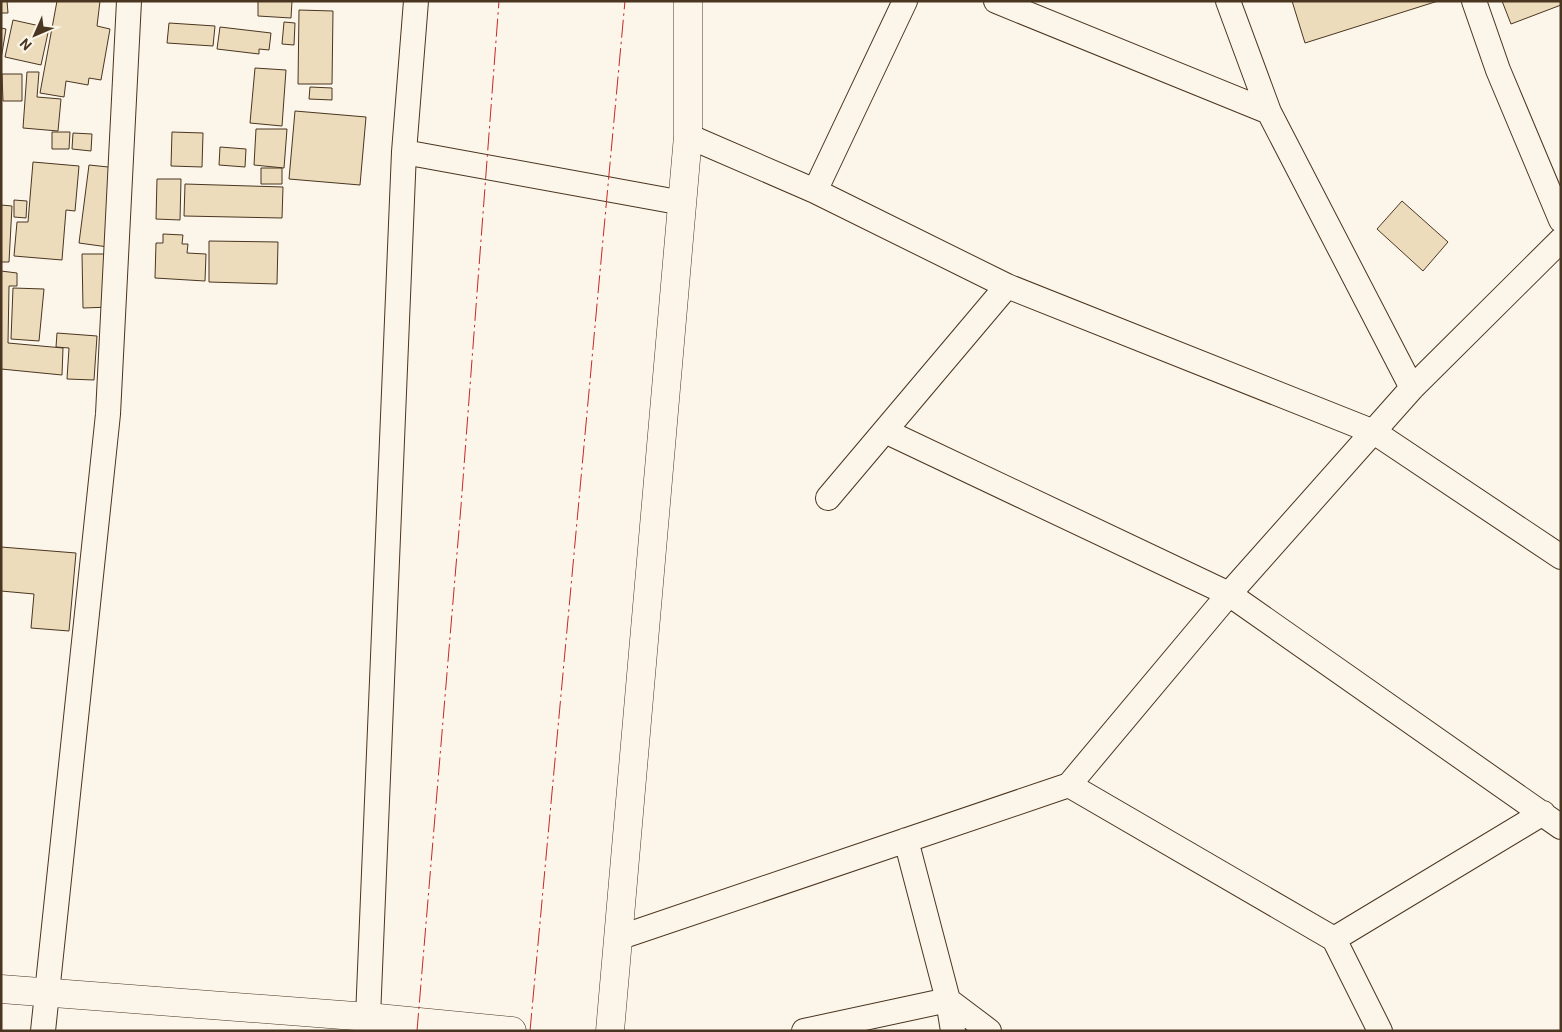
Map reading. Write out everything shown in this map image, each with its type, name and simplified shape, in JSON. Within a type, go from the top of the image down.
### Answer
[{"type":"main road","points":[[610,1031],[683,203],[688,136],[688,1]]},
{"type":"main road","points":[[1,989],[368,1017],[512,1031]]},
{"type":"street","points":[[43,1031],[108,414],[129,1]]},
{"type":"street","points":[[368,1017],[404,152],[416,1]]},
{"type":"street","points":[[815,191],[905,1]]},
{"type":"street","points":[[996,1],[1269,112]]},
{"type":"street","points":[[1228,1],[1269,112],[1412,388]]},
{"type":"street","points":[[1474,1],[1498,70],[1561,220]]},
{"type":"street","points":[[688,136],[815,191],[1007,286],[1374,432],[1561,557]]},
{"type":"street","points":[[404,152],[683,203]]},
{"type":"street","points":[[618,938],[1069,785],[1228,594],[1412,388],[1561,240]]},
{"type":"street","points":[[828,498],[1007,286]]},
{"type":"street","points":[[885,431],[1228,594],[1552,820],[1334,939]]},
{"type":"street","points":[[1069,785],[1334,939],[1380,1031]]},
{"type":"street","points":[[906,840],[948,1000],[953,1031]]},
{"type":"street","points":[[804,1031],[948,1000],[989,1031]]},
{"type":"building","points":[[1,1],[7,1],[8,13],[1,13]]},
{"type":"building","points":[[57,1],[100,1],[97,26],[110,29],[101,80],[89,78],[88,85],[66,81],[64,97],[40,93]]},
{"type":"building","points":[[258,1],[292,1],[291,18],[258,16]]},
{"type":"building","points":[[1292,1],[1438,1],[1305,43]]},
{"type":"building","points":[[1502,1],[1561,1],[1561,5],[1511,24]]},
{"type":"building","points":[[299,10],[333,11],[332,84],[298,84]]},
{"type":"building","points":[[13,20],[49,28],[41,65],[5,57]]},
{"type":"building","points":[[284,22],[295,23],[294,45],[282,44]]},
{"type":"building","points":[[169,23],[215,26],[213,46],[167,43]]},
{"type":"building","points":[[220,27],[271,33],[269,50],[259,49],[259,54],[217,49]]},
{"type":"building","points":[[1,28],[6,29],[1,59]]},
{"type":"building","points":[[255,68],[286,70],[282,126],[250,123]]},
{"type":"building","points":[[27,72],[39,72],[37,97],[61,99],[58,131],[23,128]]},
{"type":"building","points":[[2,74],[22,74],[22,101],[3,101]]},
{"type":"building","points":[[310,87],[332,88],[332,100],[309,99]]},
{"type":"building","points":[[295,111],[366,117],[360,185],[289,179]]},
{"type":"building","points":[[256,129],[287,129],[284,168],[254,165]]},
{"type":"building","points":[[52,132],[70,132],[69,149],[52,149]]},
{"type":"building","points":[[172,132],[203,133],[202,167],[171,166]]},
{"type":"building","points":[[73,133],[92,134],[91,151],[72,149]]},
{"type":"building","points":[[220,147],[246,149],[245,167],[219,165]]},
{"type":"building","points":[[33,162],[79,166],[75,211],[66,210],[62,260],[14,256],[17,222],[28,222]]},
{"type":"building","points":[[89,165],[118,168],[108,247],[79,243]]},
{"type":"building","points":[[261,168],[282,168],[282,184],[261,184]]},
{"type":"building","points":[[157,179],[181,179],[180,220],[156,219]]},
{"type":"building","points":[[185,184],[283,187],[282,218],[184,216]]},
{"type":"building","points":[[14,200],[27,201],[26,218],[14,217]]},
{"type":"building","points":[[1402,201],[1448,242],[1423,271],[1377,229]]},
{"type":"building","points":[[1,205],[12,206],[9,262],[1,262]]},
{"type":"building","points":[[163,234],[183,235],[182,244],[188,244],[187,253],[206,254],[205,281],[155,278],[156,243],[163,243]]},
{"type":"building","points":[[209,241],[278,242],[277,284],[209,282]]},
{"type":"building","points":[[82,254],[110,254],[111,307],[83,308]]},
{"type":"building","points":[[1,271],[17,273],[17,286],[9,286],[8,343],[63,348],[62,375],[1,369]]},
{"type":"building","points":[[13,288],[44,289],[39,341],[11,339]]},
{"type":"building","points":[[57,333],[97,336],[94,380],[67,379],[69,348],[56,347]]},
{"type":"building","points":[[1,547],[76,553],[69,631],[31,628],[34,594],[1,591]]},
{"type":"power","points":[[417,1031],[461,506],[499,1]]},
{"type":"power","points":[[530,1031],[625,1]]}]
